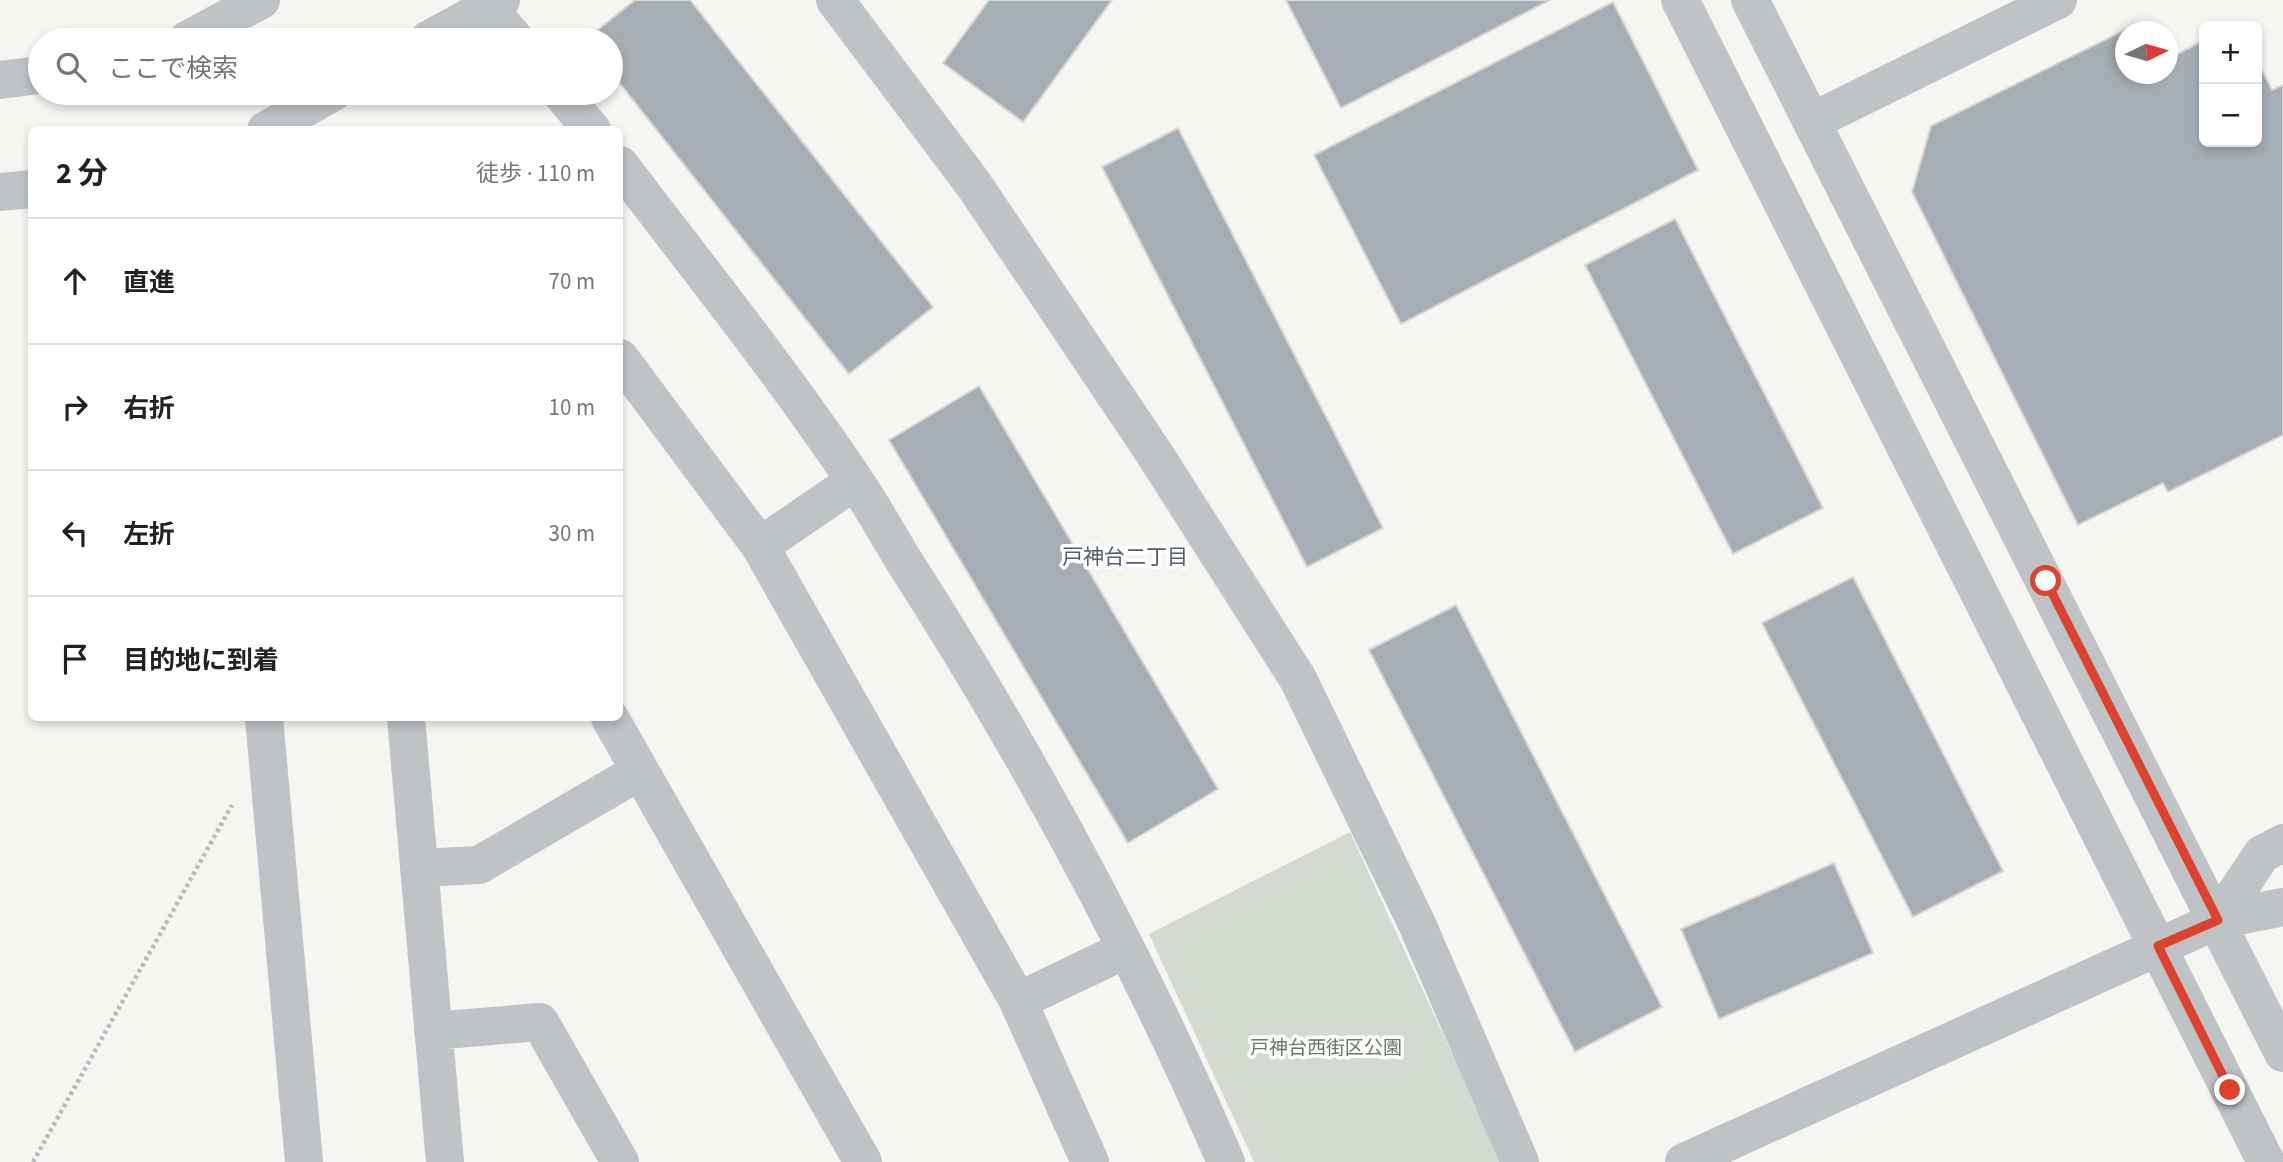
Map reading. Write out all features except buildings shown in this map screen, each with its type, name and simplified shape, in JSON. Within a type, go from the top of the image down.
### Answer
[{"type":"street","points":[[209,28],[261,0]]},
{"type":"street","points":[[835,0],[974,185],[1154,453],[1298,679],[1417,924],[1520,1162]]},
{"type":"street","points":[[1680,0],[2266,1162]]},
{"type":"street","points":[[1750,0],[2283,1053]]},
{"type":"street","points":[[1813,121],[2058,0]]},
{"type":"street","points":[[450,28],[494,4],[509,28]]},
{"type":"street","points":[[0,80],[28,76]]},
{"type":"street","points":[[273,126],[311,105]]},
{"type":"street","points":[[571,105],[589,126]]},
{"type":"street","points":[[623,169],[733,313],[855,481],[1021,751],[1076,849],[1194,1087],[1226,1162]]},
{"type":"street","points":[[0,192],[28,189]]},
{"type":"street","points":[[623,363],[760,546],[1018,1001],[1090,1162]]},
{"type":"street","points":[[760,546],[855,481]]},
{"type":"street","points":[[264,721],[304,1162]]},
{"type":"street","points":[[406,721],[445,1162]]},
{"type":"street","points":[[612,721],[863,1162]]},
{"type":"street","points":[[419,868],[479,865],[640,771]]},
{"type":"street","points":[[2218,920],[2262,854],[2283,844]]},
{"type":"street","points":[[1684,1162],[2218,920],[2283,907]]},
{"type":"street","points":[[1018,1001],[1125,950]]},
{"type":"street","points":[[433,1031],[540,1022],[620,1162]]},
{"type":"path","points":[[33,1162],[232,804]]},
{"type":"green space","name":"戸神台西街区公園","points":[[1350,832],[1502,1162],[1254,1162],[1149,934]]},
{"type":"district","name":"戸神台二丁目","points":[[1125,557]]},
{"type":"route","points":[[2046,581],[2218,920],[2158,946],[2230,1090]]}]
